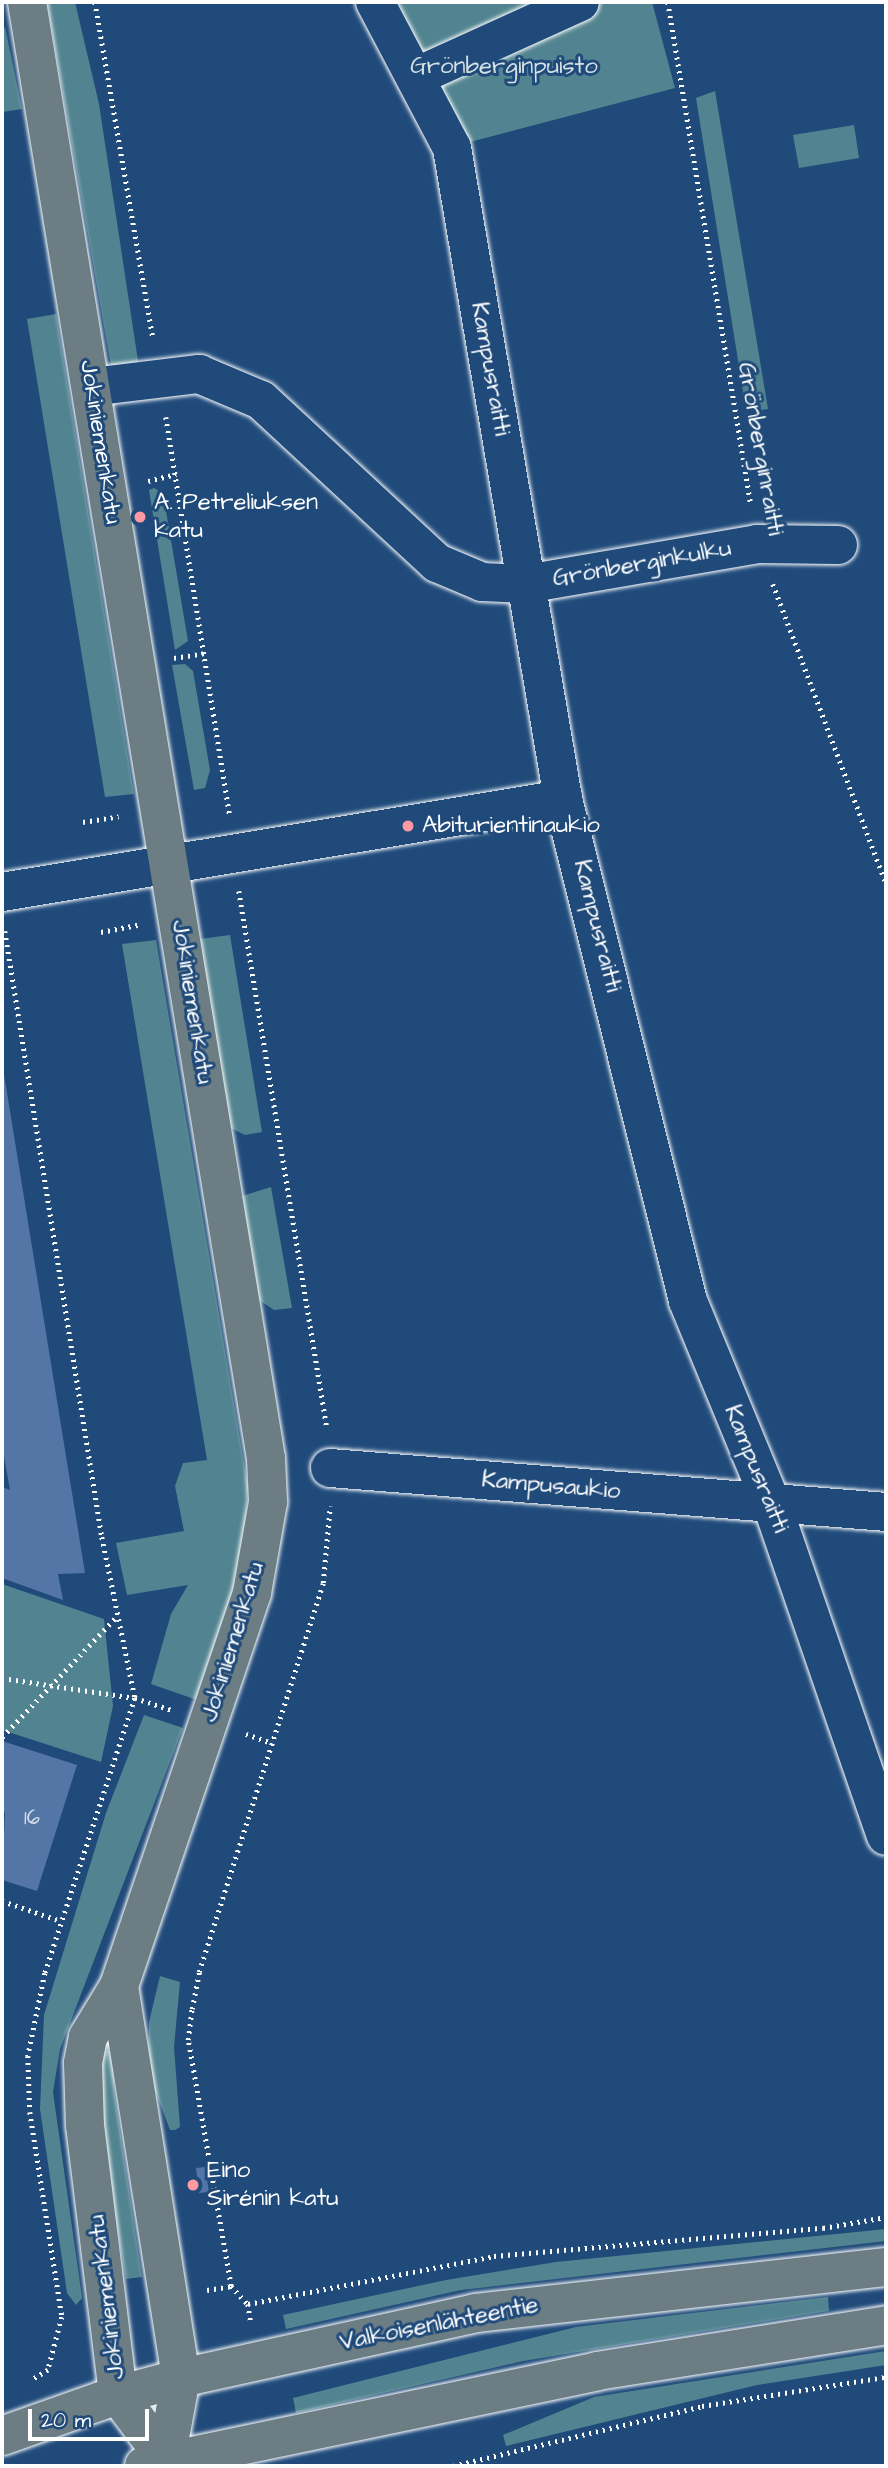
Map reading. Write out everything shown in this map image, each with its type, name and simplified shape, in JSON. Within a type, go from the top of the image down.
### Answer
[{"type":"main road","name":"Jokiniemenkatu","points":[[27,2],[266,1459],[268,1502],[252,1593],[119,1986],[88,2037],[83,2063],[85,2125],[111,2307],[118,2395],[155,2463]]},
{"type":"main road","name":"Jokiniemenkatu","points":[[119,1986],[181,2378],[155,2463]]},
{"type":"main road","name":"Valkoisenlähteentie","points":[[2,2436],[118,2395],[181,2378],[476,2313],[886,2267]]},
{"type":"main road","points":[[155,2463],[597,2371],[886,2325]]},
{"type":"street","name":"Kampusraitti","points":[[375,2],[452,148],[563,800],[688,1301],[771,1502],[886,1836]]},
{"type":"street","points":[[415,76],[580,2]]},
{"type":"street","name":"Grönberginkulku","points":[[91,387],[199,374],[261,400],[437,562],[482,582],[526,584],[757,544],[838,545]]},
{"type":"street","points":[[3,908],[170,865],[563,800]]},
{"type":"street","name":"Kampusaukio","points":[[330,1468],[886,1511]]},
{"type":"path","points":[[95,2],[176,474],[234,856]]},
{"type":"path","name":"Grönberginraitti","points":[[668,2],[757,544],[886,883]]},
{"type":"path","points":[[148,481],[176,474]]},
{"type":"path","points":[[163,659],[205,653]]},
{"type":"path","points":[[83,822],[127,815]]},
{"type":"path","points":[[2,1678],[52,1689],[135,1698],[118,1615],[3,908]]},
{"type":"path","points":[[101,932],[147,923]]},
{"type":"path","points":[[2,1737],[52,1689],[118,1615]]},
{"type":"path","points":[[2,1901],[61,1921]]},
{"type":"path","points":[[248,2304],[494,2256],[822,2228],[886,2217]]},
{"type":"path","points":[[28,2383],[48,2370],[62,2317]]},
{"type":"path","points":[[453,2466],[702,2406],[886,2377]]},
{"type":"green space","points":[[47,2],[75,2],[99,104],[140,374],[113,377]]},
{"type":"green space","name":"Grönberginpuisto","points":[[397,2],[652,2],[675,88],[470,142]]},
{"type":"green space","points":[[5,27],[22,109],[2,112],[2,31]]},
{"type":"green space","points":[[715,91],[768,409],[752,411],[745,404],[696,98]]},
{"type":"green space","points":[[854,125],[859,158],[799,168],[793,135]]},
{"type":"green space","points":[[56,314],[134,794],[105,797],[27,319]]},
{"type":"green space","points":[[154,488],[163,493],[188,641],[175,650],[149,490]]},
{"type":"green space","points":[[185,664],[193,671],[210,770],[205,788],[194,790],[172,665]]},
{"type":"green space","points":[[230,935],[262,1132],[245,1135],[231,1128],[200,939]]},
{"type":"green space","points":[[156,940],[248,1487],[244,1545],[232,1600],[200,1701],[151,1684],[171,1614],[188,1585],[127,1595],[116,1543],[184,1531],[175,1486],[183,1463],[207,1460],[122,944]]},
{"type":"green space","points":[[271,1187],[292,1308],[274,1310],[259,1300],[242,1196]]},
{"type":"green space","points":[[2,1584],[104,1619],[113,1706],[101,1762],[2,1730]]},
{"type":"green space","points":[[144,1715],[183,1728],[60,2049],[53,2092],[82,2298],[76,2305],[67,2293],[40,2109],[44,2015],[106,1813]]},
{"type":"green space","points":[[160,1976],[180,1982],[174,2047],[180,2127],[175,2130],[170,2130],[148,2072],[149,2022]]},
{"type":"green space","points":[[101,2050],[113,2052],[114,2090],[142,2277],[126,2279],[101,2131]]},
{"type":"green space","points":[[886,2229],[886,2241],[461,2290],[286,2329],[283,2315],[446,2280],[556,2262]]},
{"type":"green space","points":[[828,2297],[829,2311],[523,2361],[296,2413],[293,2398],[576,2327]]},
{"type":"green space","points":[[886,2351],[886,2365],[757,2385],[506,2446],[503,2435],[594,2397]]},
{"type":"building","points":[[3,1068],[85,1573],[58,1574],[63,1600],[2,1578],[2,1487],[10,1490],[2,1445]]},
{"type":"building","points":[[2,1741],[77,1765],[37,1891],[2,1880],[5,1813],[2,1811]]},
{"type":"building","points":[[205,2167],[209,2192],[199,2193],[196,2168]]},
{"type":"place","name":"A. Petreliuksen katu","points":[[140,517]]},
{"type":"place","name":"Abiturientinaukio","points":[[408,826]]},
{"type":"place","name":"Eino Sirénin katu","points":[[193,2185]]}]
